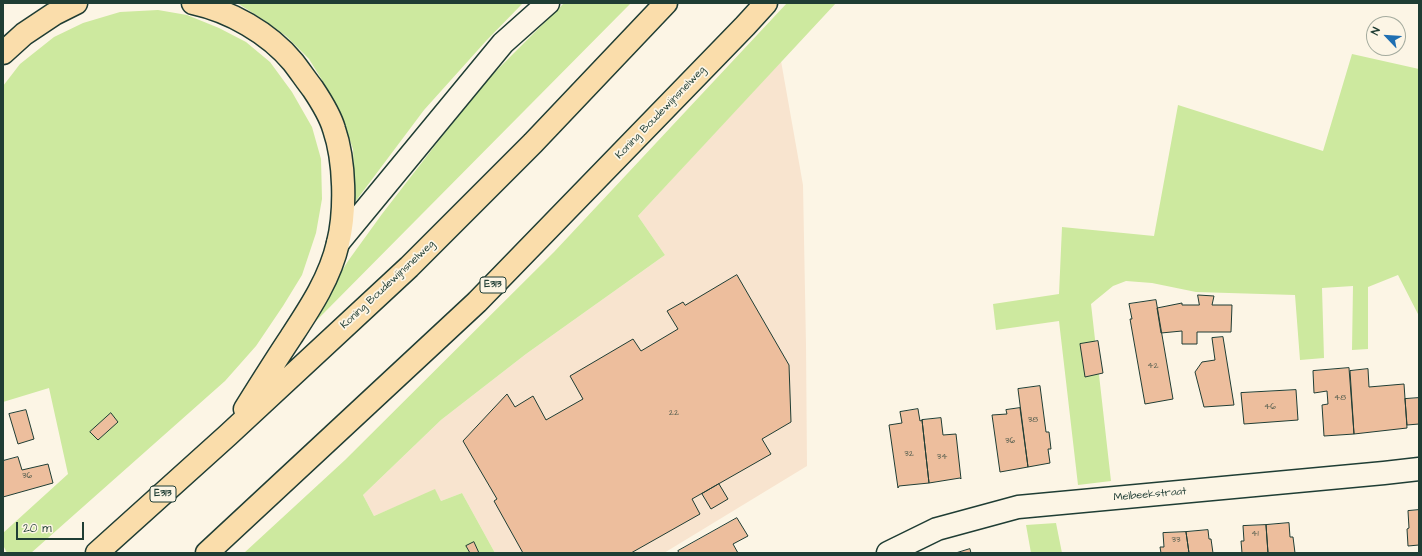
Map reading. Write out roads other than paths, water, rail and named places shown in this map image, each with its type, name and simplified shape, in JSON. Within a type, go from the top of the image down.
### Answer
[{"type":"highway","points":[[3,53],[24,34],[54,14],[76,3]]},
{"type":"highway","points":[[193,3],[216,10],[260,32],[293,62],[320,100],[334,129],[340,159],[343,194],[342,218],[338,243],[328,273],[313,302],[228,435]]},
{"type":"highway","name":"Koning Boudewijnsnelweg","points":[[97,553],[228,435],[409,267],[533,143],[666,3]]},
{"type":"highway","name":"Koning Boudewijnsnelweg","points":[[207,553],[477,302],[766,3]]},
{"type":"street","points":[[338,243],[503,43],[548,3]]},
{"type":"street","name":"Melbeekstraat","points":[[888,553],[937,529],[1018,507],[1384,474],[1419,469]]}]
